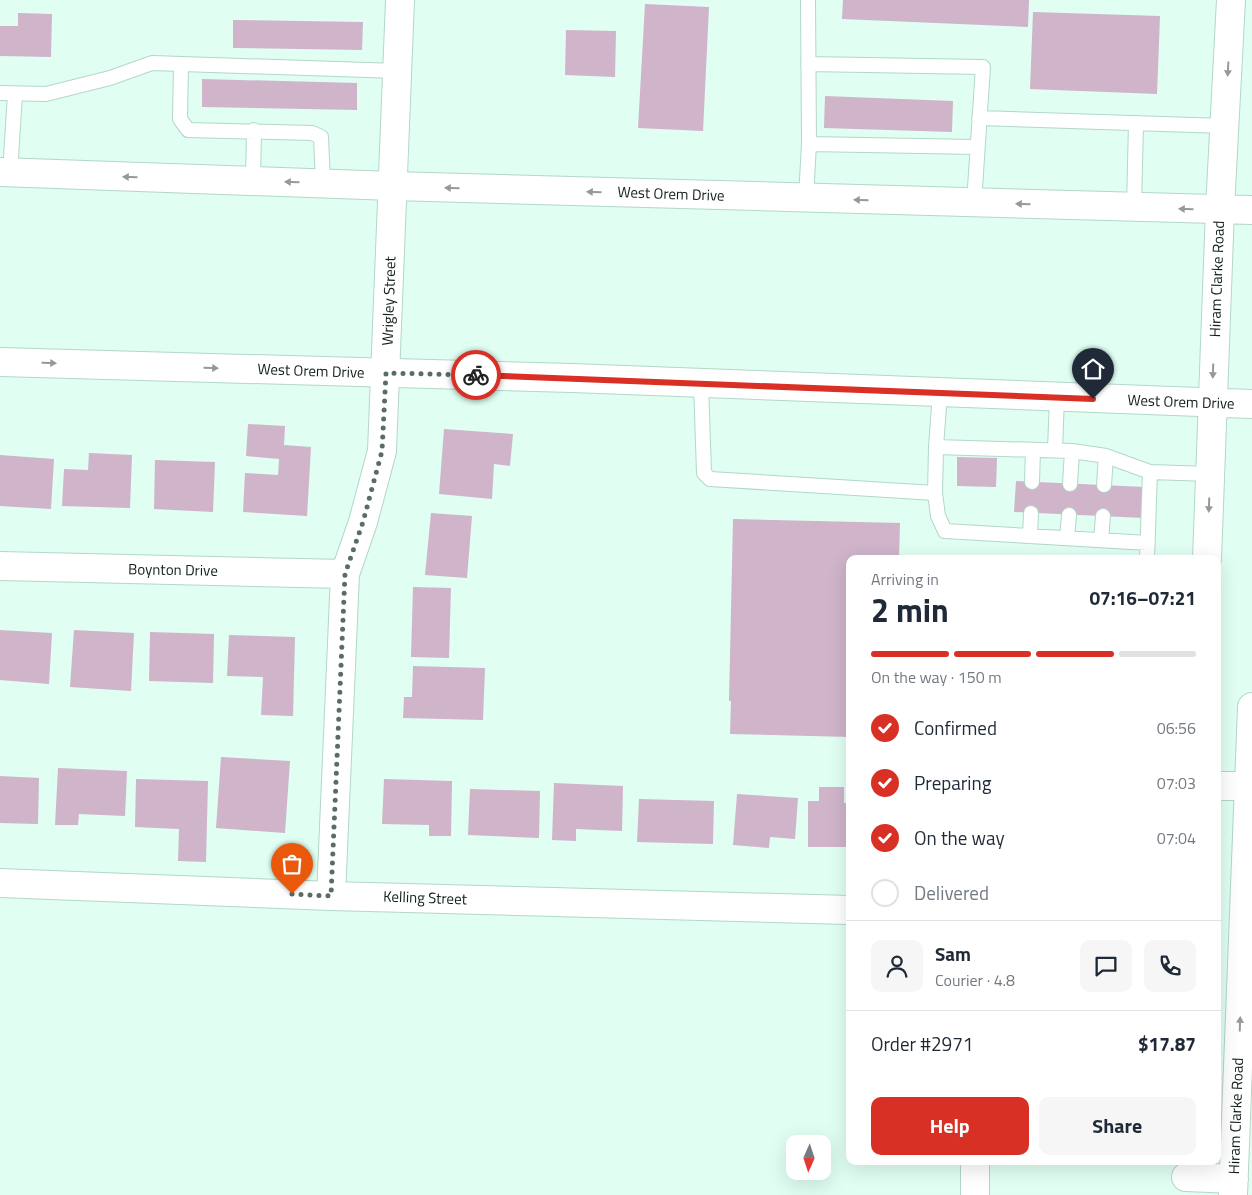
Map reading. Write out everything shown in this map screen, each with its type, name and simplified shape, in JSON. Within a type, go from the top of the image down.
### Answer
[{"type":"main road","name":"Wrigley Street","points":[[331,896],[345,574],[363,522],[382,451],[400,0]]},
{"type":"main road","name":"Hiram Clarke Road","points":[[1207,555],[1220,209],[1231,0]]},
{"type":"main road","name":"West Orem Drive","points":[[5,172],[323,184],[1252,210]]},
{"type":"main road","name":"West Orem Drive","points":[[0,362],[701,383],[1212,404],[1252,404]]},
{"type":"main road","name":"Boynton Drive","points":[[0,566],[345,574]]},
{"type":"main road","name":"Hiram Clarke Road","points":[[1234,1187],[1252,707]]},
{"type":"main road","points":[[1221,786],[1249,786]]},
{"type":"main road","name":"Kelling Street","points":[[0,884],[331,896],[846,910]]},
{"type":"main road","points":[[975,1165],[975,1195]]},
{"type":"main road","points":[[1186,1178],[1234,1187]]},
{"type":"lane","points":[[806,198],[809,144],[808,0]]},
{"type":"lane","points":[[0,93],[46,94],[110,78],[152,64],[397,70]]},
{"type":"lane","points":[[181,64],[180,119],[188,130],[254,130],[312,133],[321,138],[323,184]]},
{"type":"lane","points":[[808,64],[982,67],[974,203]]},
{"type":"lane","points":[[5,172],[15,94]]},
{"type":"lane","points":[[979,118],[1224,126]]},
{"type":"lane","points":[[1134,207],[1136,124]]},
{"type":"lane","points":[[253,181],[254,130]]},
{"type":"lane","points":[[809,144],[976,147]]},
{"type":"lane","points":[[701,383],[704,473],[710,479],[935,493]]},
{"type":"lane","points":[[940,392],[935,493],[938,516],[946,531],[1148,543]]},
{"type":"lane","points":[[1055,450],[1057,397]]},
{"type":"lane","points":[[936,447],[1072,451],[1106,456],[1150,472],[1210,474]]},
{"type":"lane","points":[[1032,482],[1033,450]]},
{"type":"lane","points":[[1070,484],[1072,451]]},
{"type":"lane","points":[[1104,485],[1106,456]]},
{"type":"lane","points":[[1147,555],[1150,472]]},
{"type":"lane","points":[[1030,536],[1031,513]]},
{"type":"lane","points":[[1068,538],[1069,514]]},
{"type":"lane","points":[[1102,540],[1103,516]]},
{"type":"building","points":[[843,0],[1029,0],[1028,27],[842,19]]},
{"type":"building","points":[[645,4],[709,7],[703,131],[638,128]]},
{"type":"building","points":[[1033,12],[1160,16],[1157,94],[1030,89]]},
{"type":"building","points":[[18,13],[52,14],[51,57],[0,56],[0,26],[18,26]]},
{"type":"building","points":[[233,20],[363,22],[362,50],[233,48]]},
{"type":"building","points":[[566,30],[616,31],[615,77],[565,75]]},
{"type":"building","points":[[202,79],[357,83],[357,110],[202,107]]},
{"type":"building","points":[[825,96],[953,101],[952,132],[824,128]]},
{"type":"building","points":[[248,424],[285,426],[284,445],[311,447],[307,516],[243,512],[245,473],[278,475],[279,459],[246,456]]},
{"type":"building","points":[[444,429],[513,434],[510,466],[494,464],[492,499],[439,494]]},
{"type":"building","points":[[89,453],[132,455],[130,508],[62,506],[64,469],[88,470]]},
{"type":"building","points":[[0,455],[54,459],[51,509],[0,506]]},
{"type":"building","points":[[957,457],[997,458],[996,487],[957,486]]},
{"type":"building","points":[[155,460],[215,462],[213,512],[154,509]]},
{"type":"building","points":[[1016,481],[1145,487],[1144,518],[1014,512]]},
{"type":"building","points":[[431,513],[472,516],[467,578],[425,575]]},
{"type":"building","points":[[733,519],[900,523],[899,555],[846,555],[846,737],[730,734],[731,701],[729,701]]},
{"type":"building","points":[[413,587],[451,588],[449,658],[411,657]]},
{"type":"building","points":[[0,630],[52,633],[49,684],[0,680]]},
{"type":"building","points":[[74,630],[134,633],[131,691],[70,687]]},
{"type":"building","points":[[150,632],[214,634],[213,683],[149,681]]},
{"type":"building","points":[[229,635],[295,637],[293,716],[261,715],[263,677],[227,676]]},
{"type":"building","points":[[413,666],[485,668],[483,720],[403,718],[404,697],[412,697]]},
{"type":"building","points":[[221,757],[290,761],[285,833],[216,828]]},
{"type":"building","points":[[58,768],[127,771],[125,816],[79,814],[78,825],[55,825]]},
{"type":"building","points":[[0,776],[39,778],[38,824],[0,823]]},
{"type":"building","points":[[136,779],[208,781],[206,862],[178,861],[179,829],[135,827]]},
{"type":"building","points":[[384,779],[452,781],[451,836],[429,836],[429,825],[382,824]]},
{"type":"building","points":[[554,783],[623,786],[622,831],[576,829],[576,841],[552,840]]},
{"type":"building","points":[[819,787],[844,787],[846,847],[808,847],[808,801],[819,801]]},
{"type":"building","points":[[470,789],[540,791],[539,838],[468,835]]},
{"type":"building","points":[[737,794],[798,798],[795,839],[770,837],[769,848],[733,845]]},
{"type":"building","points":[[639,799],[714,801],[713,844],[637,842]]},
{"type":"way so far","points":[[292,894],[331,896],[345,574],[363,522],[382,451],[386,373],[476,375]]},
{"type":"route","points":[[476,375],[1093,399]]}]
